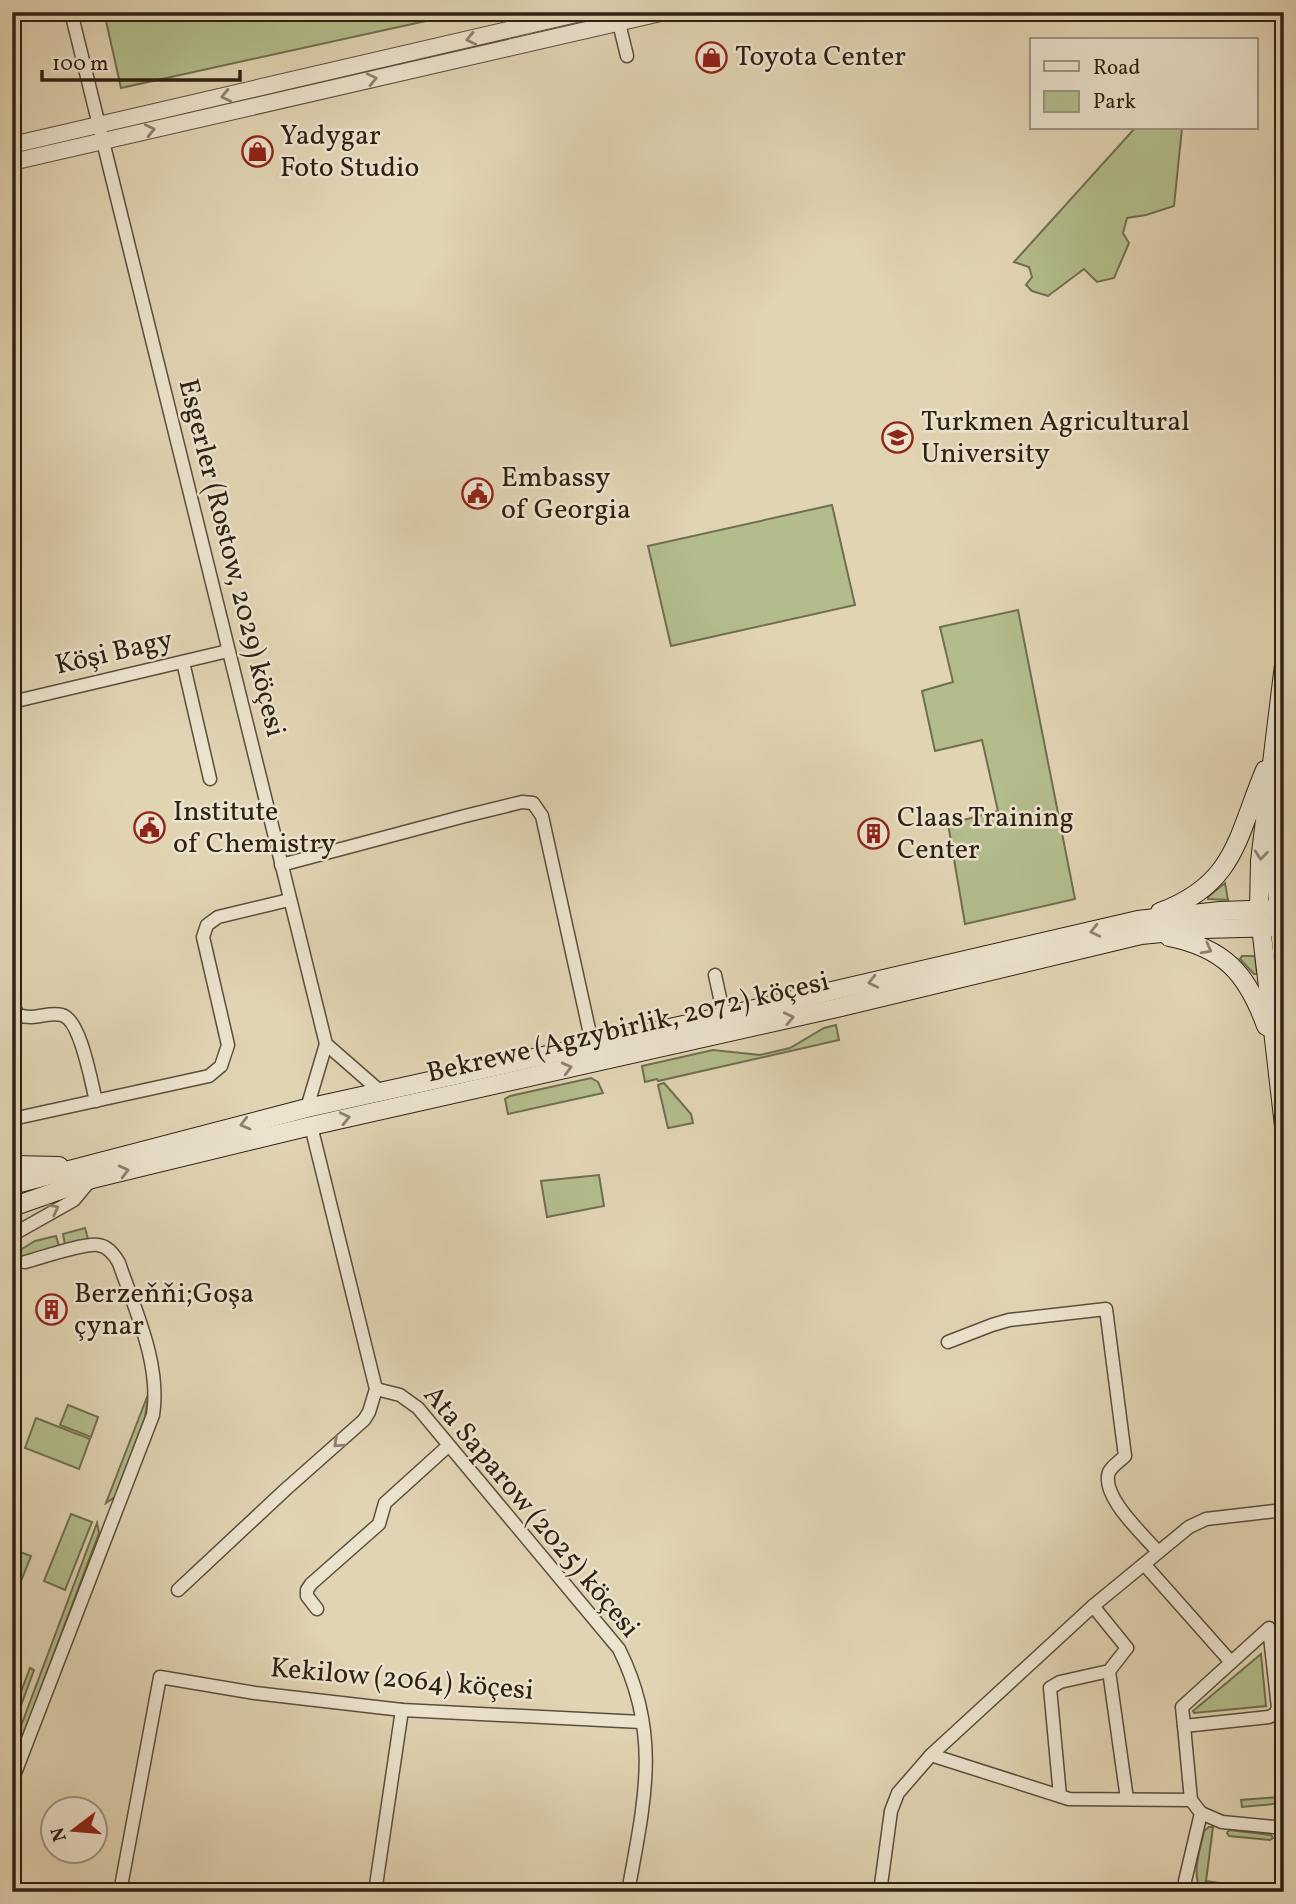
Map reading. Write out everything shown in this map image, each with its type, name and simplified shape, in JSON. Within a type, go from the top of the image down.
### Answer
[{"type":"main road","points":[[1284,665],[1260,861],[1284,975]]},
{"type":"main road","points":[[1139,928],[1202,890],[1220,873],[1236,847],[1274,751]]},
{"type":"main road","points":[[1284,793],[1276,862],[1274,918],[1276,1056],[1284,1126]]},
{"type":"main road","name":"Bekrewe (Agzybirlik, 2072) köçesi","points":[[309,1117],[381,1092],[837,1008],[1181,915],[1274,918]]},
{"type":"main road","points":[[1139,928],[1195,943],[1230,964],[1258,1004],[1276,1056]]},
{"type":"main road","name":"Bekrewe (Agzybirlik, 2072) köçesi","points":[[12,1185],[90,1172],[309,1117],[594,1053],[724,1016],[1139,928]]},
{"type":"main road","points":[[12,1165],[90,1172]]},
{"type":"main road","name":"Bekrewe (Agzybirlik, 2072) köçesi","points":[[12,1207],[90,1172]]},
{"type":"street","name":"Esgerler (Rostow, 2029) köçesi","points":[[71,12],[326,1044]]},
{"type":"street","points":[[12,162],[101,133],[585,12]]},
{"type":"street","points":[[12,145],[101,133],[665,12]]},
{"type":"street","points":[[620,23],[627,56]]},
{"type":"street","name":"Köşi Bagy","points":[[12,702],[228,651]]},
{"type":"street","points":[[183,662],[210,779]]},
{"type":"street","points":[[281,865],[465,816],[533,803],[542,816],[594,1053]]},
{"type":"street","points":[[12,1117],[18,1118],[209,1076],[221,1066],[228,1045],[203,937],[207,925],[218,917],[289,900]]},
{"type":"street","points":[[716,975],[724,1016]]},
{"type":"street","points":[[12,1003],[18,1015],[30,1019],[59,1014],[66,1016],[76,1026],[96,1101]]},
{"type":"street","points":[[178,1590],[364,1420],[369,1412],[376,1389],[309,1117],[326,1044],[381,1092]]},
{"type":"street","points":[[12,1235],[74,1200],[90,1172]]},
{"type":"street","points":[[12,1781],[149,1427],[156,1398],[150,1358],[114,1254],[107,1247],[91,1245],[25,1262]]},
{"type":"street","points":[[948,1342],[1009,1320],[1105,1309],[1125,1456],[1110,1470],[1108,1481],[1115,1503],[1158,1552]]},
{"type":"street","name":"Ata Saparow (2025) köçesi","points":[[376,1389],[400,1395],[418,1408],[619,1649],[632,1680],[647,1749],[645,1797],[628,1892]]},
{"type":"street","points":[[317,1609],[307,1595],[311,1584],[379,1524],[385,1503],[448,1446]]},
{"type":"street","points":[[880,1892],[891,1811],[898,1793],[931,1755],[1093,1606],[1189,1527],[1206,1519],[1284,1510]]},
{"type":"street","points":[[1144,1564],[1230,1661]]},
{"type":"street","points":[[1060,1796],[1051,1688],[1060,1682],[1109,1671],[1127,1648],[1093,1606]]},
{"type":"street","points":[[1184,1726],[1269,1717],[1275,1714],[1278,1708],[1269,1628],[1182,1707],[1191,1800],[1201,1814],[1222,1822],[1284,1828]]},
{"type":"street","points":[[1109,1671],[1127,1799]]},
{"type":"street","name":"Kekilow (2064) köçesi","points":[[120,1892],[160,1677],[255,1693],[402,1710],[641,1722]]},
{"type":"street","points":[[376,1892],[402,1710]]},
{"type":"street","points":[[931,1755],[1080,1800],[1191,1800]]},
{"type":"street","points":[[1186,1892],[1185,1881],[1201,1814]]},
{"type":"green space","points":[[104,12],[467,12],[121,88]]},
{"type":"green space","points":[[1133,130],[1182,130],[1174,206],[1127,218],[1123,233],[1129,243],[1114,278],[1097,282],[1084,269],[1048,296],[1032,291],[1026,285],[1032,277],[1029,267],[1014,262]]},
{"type":"green space","points":[[832,505],[855,605],[671,646],[648,546]]},
{"type":"green space","points":[[1018,610],[1075,899],[965,924],[948,824],[998,811],[982,740],[935,751],[922,691],[953,682],[940,627]]},
{"type":"green space","points":[[1225,883],[1228,900],[1208,899],[1208,897]]},
{"type":"green space","points":[[1242,956],[1255,956],[1257,974],[1240,959]]},
{"type":"green space","points":[[836,1025],[839,1040],[645,1082],[642,1066],[713,1050],[760,1055],[790,1048],[824,1028]]},
{"type":"green space","points":[[591,1078],[598,1082],[603,1093],[508,1114],[505,1099],[510,1096]]},
{"type":"green space","points":[[664,1083],[691,1114],[693,1123],[668,1128],[658,1085]]},
{"type":"green space","points":[[599,1175],[604,1206],[547,1217],[541,1181]]},
{"type":"green space","points":[[85,1228],[88,1239],[65,1245],[63,1234]]},
{"type":"green space","points":[[56,1236],[59,1246],[30,1256],[12,1266],[12,1255],[35,1241]]},
{"type":"green space","points":[[149,1392],[145,1417],[115,1497],[106,1503]]},
{"type":"green space","points":[[68,1405],[98,1417],[91,1437],[60,1425]]},
{"type":"green space","points":[[36,1418],[90,1439],[79,1469],[25,1448]]},
{"type":"green space","points":[[71,1514],[92,1522],[65,1590],[44,1581]]},
{"type":"green space","points":[[97,1523],[99,1533],[12,1765],[12,1750]]},
{"type":"green space","points":[[12,1549],[31,1556],[19,1586],[12,1583]]},
{"type":"green space","points":[[1261,1654],[1266,1706],[1194,1713],[1193,1711]]},
{"type":"green space","points":[[30,1668],[34,1670],[12,1730],[12,1716]]},
{"type":"green space","points":[[1279,1797],[1284,1803],[1242,1807],[1241,1800]]},
{"type":"green space","points":[[1213,1827],[1206,1881],[1281,1892],[1207,1892],[1200,1889],[1198,1860],[1204,1831]]},
{"type":"green space","points":[[1229,1830],[1271,1835],[1273,1838],[1270,1840],[1229,1836]]},
{"type":"place","name":"Toyota Center","points":[[712,57]]},
{"type":"place","name":"Yadygar Foto Studio","points":[[257,152]]},
{"type":"place","name":"Turkmen Agricultural University","points":[[898,438]]},
{"type":"place","name":"Embassy of Georgia","points":[[478,494]]},
{"type":"place","name":"Institute of Chemistry","points":[[150,828]]},
{"type":"place","name":"Claas Training Center","points":[[874,834]]},
{"type":"place","name":"Berzeňňi;Goşa çynar","points":[[51,1310]]}]
